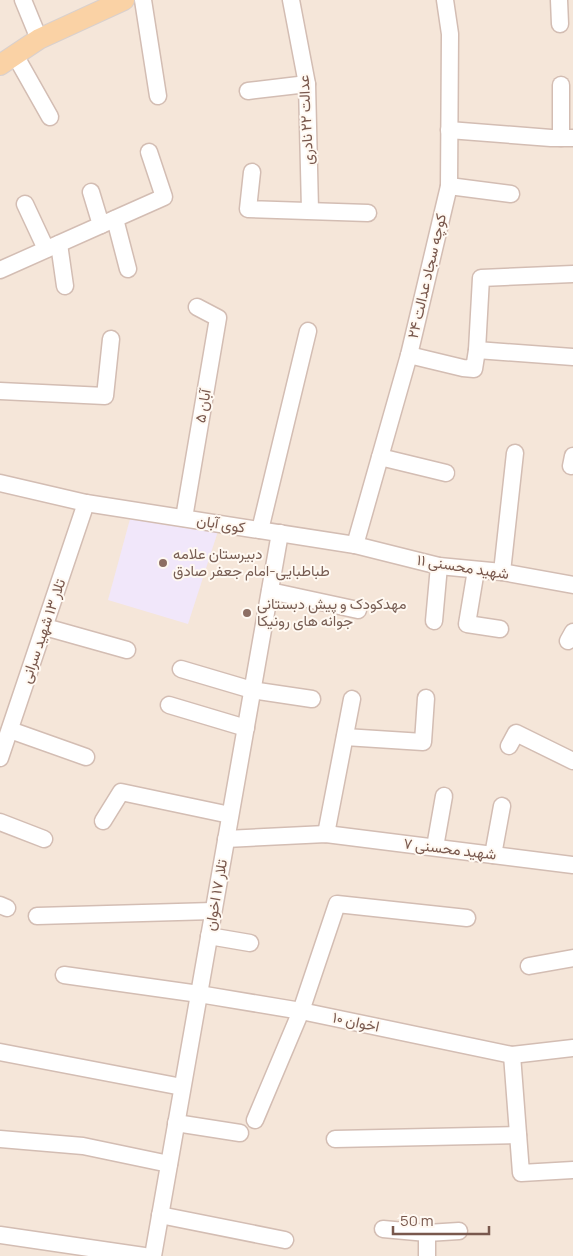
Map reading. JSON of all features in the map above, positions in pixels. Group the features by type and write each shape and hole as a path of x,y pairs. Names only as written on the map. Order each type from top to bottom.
{"main road":[{"path":"7,60 39,39 124,0"}],"street":[{"path":"23,0 39,39"},
{"path":"144,0 158,96"},
{"name":"عدالت ۲۲ نادری","path":"291,0 306,84 310,210"},
{"name":"کوچه سجاد عدالت ۲۴","path":"354,545 409,355 449,186 450,34 445,0"},
{"path":"559,0 560,24"},
{"path":"7,60 50,117"},
{"path":"248,91 306,84"},
{"path":"449,130 567,138 561,85"},
{"path":"0,270 164,197 150,152"},
{"path":"252,172 248,209 368,213"},
{"path":"449,186 511,194"},
{"path":"91,192 108,222 128,269"},
{"path":"25,204 52,247 65,286"},
{"path":"409,355 474,369 477,350 481,278 573,274"},
{"name":"آبان ۵","path":"184,518 218,318 197,307"},
{"path":"260,530 308,331"},
{"path":"0,391 106,396 111,339"},
{"path":"477,350 573,357"},
{"path":"502,572 515,453"},
{"path":"380,457 446,473"},
{"name":"کوی آبان","path":"0,483 86,503 354,545"},
{"name":"تلار ۱۳ شهید سرانی","path":"0,758 86,503"},
{"name":"تلار ۱۷ اخوان","path":"153,1256 280,533"},
{"name":"شهید محسنی ۱۱","path":"354,545 439,566 502,572 573,585"},
{"path":"434,621 439,566"},
{"path":"476,570 467,624 500,629"},
{"path":"270,591 358,610"},
{"path":"45,627 127,650"},
{"path":"181,669 252,690 312,699"},
{"path":"345,737 423,742 426,698"},
{"path":"326,834 352,699"},
{"path":"169,705 246,728"},
{"path":"10,730 86,757"},
{"path":"509,746 516,733 573,761"},
{"path":"103,821 121,792 230,815"},
{"path":"435,847 444,796"},
{"path":"493,855 502,806"},
{"path":"0,822 44,839"},
{"name":"شهید محسنی ۷","path":"226,839 326,834 573,865"},
{"path":"255,1120 301,1011 337,904 467,918"},
{"path":"37,916 214,911"},
{"path":"209,936 250,943"},
{"path":"529,966 573,958"},
{"name":"اخوان ۱۰","path":"64,975 301,1011 512,1055 573,1048"},
{"path":"0,1052 182,1087"},
{"path":"512,1055 521,1173 573,1170"},
{"path":"176,1123 240,1134"},
{"path":"335,1139 518,1135"},
{"path":"0,1139 83,1146 169,1164"},
{"path":"160,1215 285,1240"},
{"path":"383,1229 427,1233 459,1231"},
{"path":"426,1256 427,1233"},
{"path":"0,1235 144,1256"}],"shaded area":[{"path":"0,0 573,0 573,1256 0,1256"},
{"name":"دبیرستان علامه طباطبایی-امام جعفر صادق","path":"133,508 220,525 188,624 108,600"}],"place":[{"name":"دبیرستان علامه طباطبایی-امام جعفر صادق","path":"163,563"},
{"name":"مهدکودک و پیش دبستانی جوانه های رونیکا","path":"247,613"}]}
